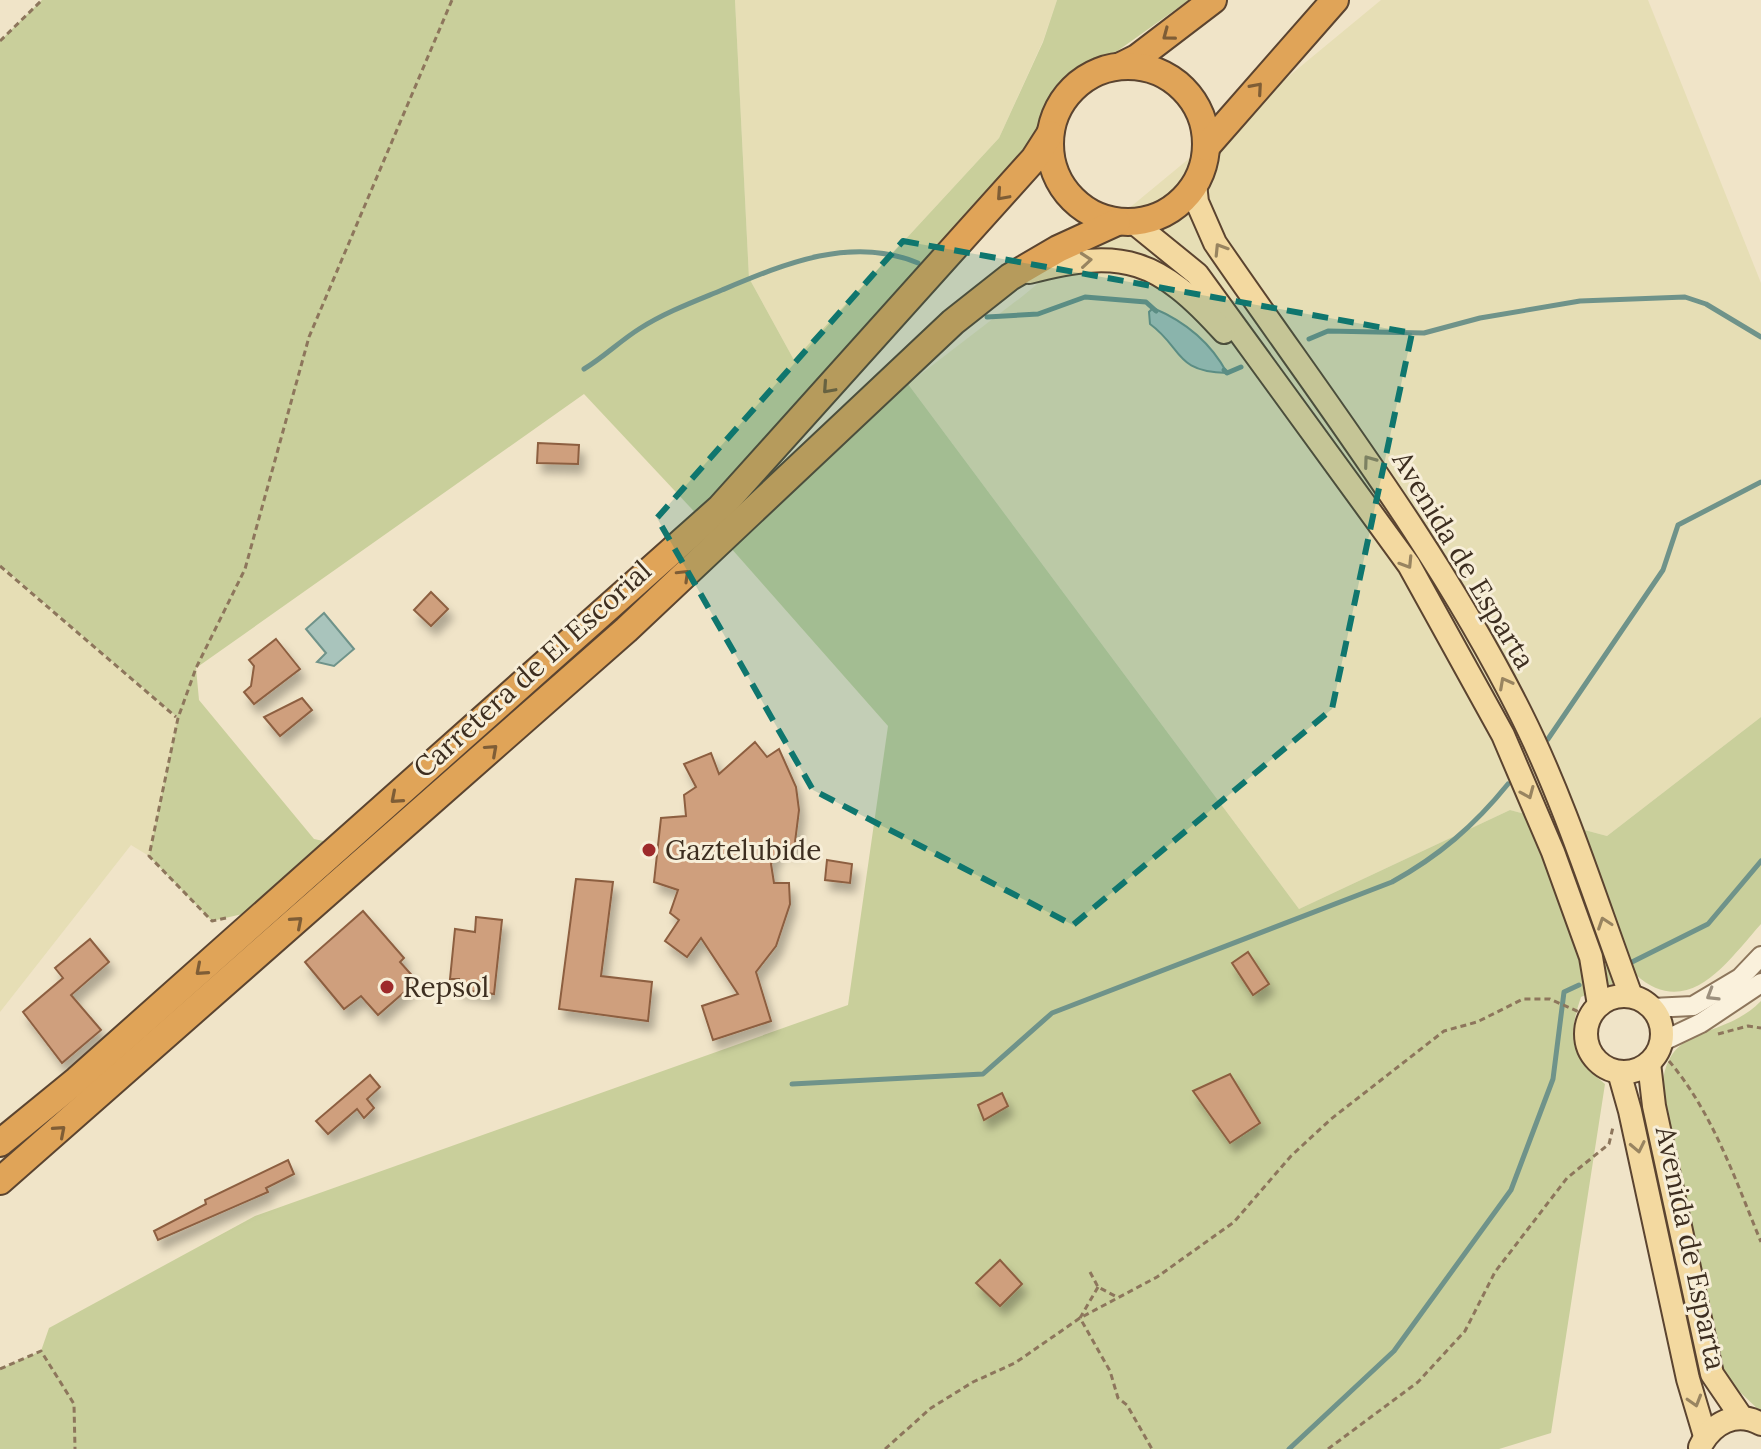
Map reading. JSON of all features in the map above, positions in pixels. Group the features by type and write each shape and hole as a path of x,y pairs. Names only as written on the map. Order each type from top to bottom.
{"highway":[{"path":"1121,66 1150,69 1185,90 1204,126 1206,147 1195,184 1178,203 1158,216 1125,222 1094,215 1074,201 1059,182 1051,159 1050,134 1054,119 1071,90 1089,76 1137,58 1213,0"},
{"path":"1206,147 1335,0"},
{"name":"Carretera de El Escorial","path":"0,1143 77,1080 720,508 1034,159 1050,134"},
{"name":"Carretera de El Escorial","path":"0,1181 603,651 953,322 1010,277 1058,249 1125,222"}],"main road":[{"name":"Avenida de Esparta","path":"1195,184 1197,202 1215,243 1404,509 1466,611 1523,717 1584,866 1631,996"},
{"name":"Avenida de Esparta","path":"1125,222 1197,274 1409,565 1503,735 1553,852 1591,957 1594,1011"},
{"path":"1010,277 1093,259 1120,260 1162,275 1201,307 1313,431"},
{"path":"1631,996 1652,1008 1659,1018 1656,1051 1635,1071 1619,1072 1600,1064 1593,1056 1586,1037 1594,1011 1614,997 1631,996"},
{"name":"Avenida de Esparta","path":"1656,1051 1654,1106 1712,1374 1752,1421"},
{"name":"Avenida de Esparta","path":"1619,1072 1702,1442"},
{"path":"1702,1442 1728,1419 1752,1421"}],"lane":[{"path":"1652,1008 1693,1006 1740,978 1761,956"},
{"path":"1656,1051 1761,983"}],"path":[{"path":"0,41 42,0"},
{"path":"235,916 212,921 149,856 178,718 196,668 245,569 309,337 452,0"},
{"path":"0,566 178,718"},
{"path":"885,1449 931,1408 973,1382 1015,1363 1080,1318 1157,1277 1234,1222 1291,1156 1331,1119 1444,1031 1477,1022 1523,999 1550,999 1594,1011"},
{"path":"1693,1027 1715,1035 1748,1026 1761,1028"},
{"path":"1656,1051 1687,1082 1711,1123 1761,1242"},
{"path":"1328,1449 1418,1382 1465,1331 1504,1260 1567,1178 1609,1144 1610,1130 1630,1111"},
{"path":"1090,1272 1098,1287 1117,1297"},
{"path":"1080,1318 1098,1287"},
{"path":"1080,1318 1110,1371 1118,1398 1127,1405 1152,1449"},
{"path":"0,1369 41,1351 74,1404 75,1449"}],"highlighted area":[{"path":"903,241 1412,333 1332,709 1073,925 813,790 657,518"}],"shaded area":[{"path":"735,0 1057,0 1043,41 999,138 794,360 749,278"},
{"path":"1381,0 1648,0 1761,283 1761,717 1607,836 1510,810 1299,909 908,384 1024,295"},
{"path":"0,566 178,718 149,856 131,845 0,1012"}],"green space":[{"path":"42,0 735,0 749,278 794,360 999,138 1043,42 1057,0 1189,0 1116,52 1098,57 1059,112 1050,134 704,522 584,394 196,668 199,700 314,839 342,845 247,913 212,921 149,856 178,718 0,565 0,41"},
{"path":"908,384 1299,909 1510,810 1607,836 1761,717 1761,924 1720,969 1689,989 1672,992 1654,987 1635,974 1581,997 1574,1024 1575,1045 1578,1055 1605,1084 1551,1433 1499,1449 0,1449 0,1369 41,1351 49,1328 255,1216 848,1005 888,726 730,547 824,440"},
{"path":"1761,1001 1761,1412 1724,1377 1662,1098 1665,1073 1672,1056 1682,1044 1745,1014"}],"water":[{"path":"1153,308 1196,334 1227,373 1197,368 1181,357 1150,324 1149,312"},
{"path":"324,613 354,649 334,666 317,662 326,653 306,629"}],"building":[{"path":"538,443 579,445 578,464 537,463"},
{"path":"431,592 448,609 431,626 414,610"},
{"path":"276,639 300,669 254,704 244,692 251,686 254,666 249,660"},
{"path":"302,698 312,710 280,736 264,717"},
{"path":"755,742 767,757 779,749 796,787 799,810 794,850 780,845 771,864 774,883 789,883 790,904 776,946 756,972 771,1021 713,1040 702,1006 738,994 701,938 687,957 665,941 679,920 670,913 678,890 654,882 661,818 686,816 684,795 696,787 684,764 711,753 719,774"},
{"path":"827,860 852,864 850,883 825,880"},
{"path":"576,879 613,882 601,976 652,982 648,1021 559,1009"},
{"path":"363,911 404,958 400,962 417,981 378,1015 361,996 344,1009 305,962"},
{"path":"476,917 502,920 494,994 458,989 459,979 450,979 455,929 475,932"},
{"path":"90,939 109,962 71,995 101,1030 62,1063 23,1012 63,978 55,968"},
{"path":"1248,952 1269,984 1253,995 1232,963"},
{"path":"1230,1074 1260,1123 1230,1143 1193,1091"},
{"path":"370,1075 380,1087 367,1099 374,1108 364,1118 357,1109 328,1134 316,1121"},
{"path":"1002,1093 1008,1106 984,1120 978,1105"},
{"path":"288,1160 294,1174 266,1188 268,1192 158,1240 154,1231 206,1204 205,1200"},
{"path":"1000,1260 1022,1284 1000,1306 976,1283"}],"waterway":[{"path":"584,369 659,317 794,263 843,252 893,255 918,263"},
{"path":"987,317 1038,314 1085,297 1146,302 1156,311"},
{"path":"1309,339 1328,331 1424,333 1480,318 1580,301 1685,297 1706,304 1761,337"},
{"path":"1224,370 1227,373 1241,367"},
{"path":"1548,739 1663,570 1678,525 1761,482"},
{"path":"792,1084 983,1074 1052,1013 1392,882 1455,839 1508,784"},
{"path":"1628,964 1708,924 1761,861"},
{"path":"1289,1449 1394,1351 1511,1190 1553,1079 1564,992 1579,985"}],"place":[{"name":"Gaztelubide","path":"649,850"},
{"name":"Repsol","path":"387,987"}]}
